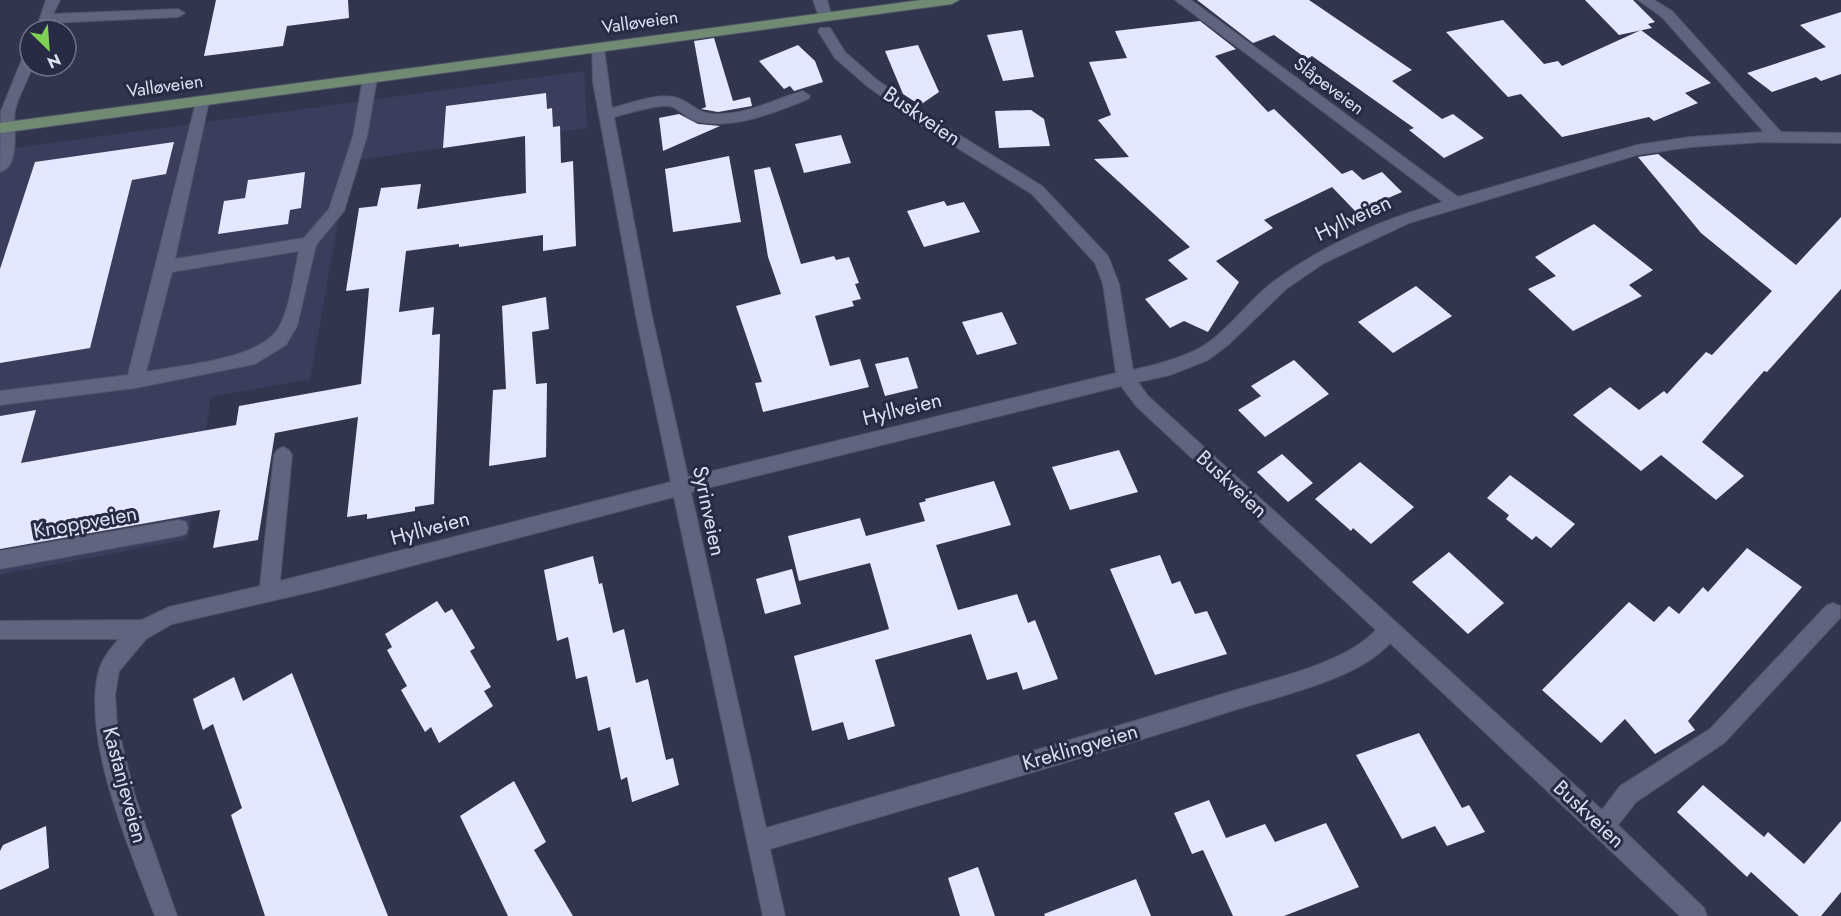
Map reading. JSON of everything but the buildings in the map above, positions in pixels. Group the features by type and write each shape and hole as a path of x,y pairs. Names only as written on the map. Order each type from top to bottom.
{"main road":[{"name":"Valløveien","path":"4,127 597,48 825,24 952,0"}],"street":[{"path":"46,18 53,0"},
{"name":"Buskveien","path":"820,0 825,24 840,55 872,82 930,124 1037,189 1102,260 1111,284 1126,380 1142,401 1603,826 1696,916"},
{"name":"Slåpeveien","path":"1182,0 1454,202"},
{"path":"1645,0 1667,14 1777,137"},
{"path":"78,22 178,13"},
{"name":"Syrinveien","path":"597,48 606,114 644,316 774,916"},
{"path":"0,166 9,144 4,127 22,78"},
{"path":"0,398 135,381 255,357 270,348 289,326 309,243 336,211 360,136 370,78"},
{"path":"606,114 664,101 676,103 685,114 708,120 738,117 772,109 803,96"},
{"path":"135,381 165,267 201,101"},
{"name":"Hyllveien","path":"0,630 144,629 169,616 269,593 1040,398 1126,380 1170,368 1202,355 1222,340 1280,285 1318,259 1404,219 1454,202 1637,150 1689,142 1777,137 1841,138"},
{"path":"165,267 309,243"},
{"path":"269,593 283,455"},
{"name":"Knoppveien","path":"0,560 179,528"},
{"path":"1603,826 1628,794 1717,736 1833,612"},
{"name":"Kastanjeveien","path":"144,629 133,638 109,670 106,706 108,732 128,811 166,916"},
{"name":"Kreklingveien","path":"759,841 1160,723 1335,668 1370,651 1389,630"}],"shaded area":[{"path":"584,71 587,128 349,161 310,379 211,397 188,539 0,575 0,150"}]}
